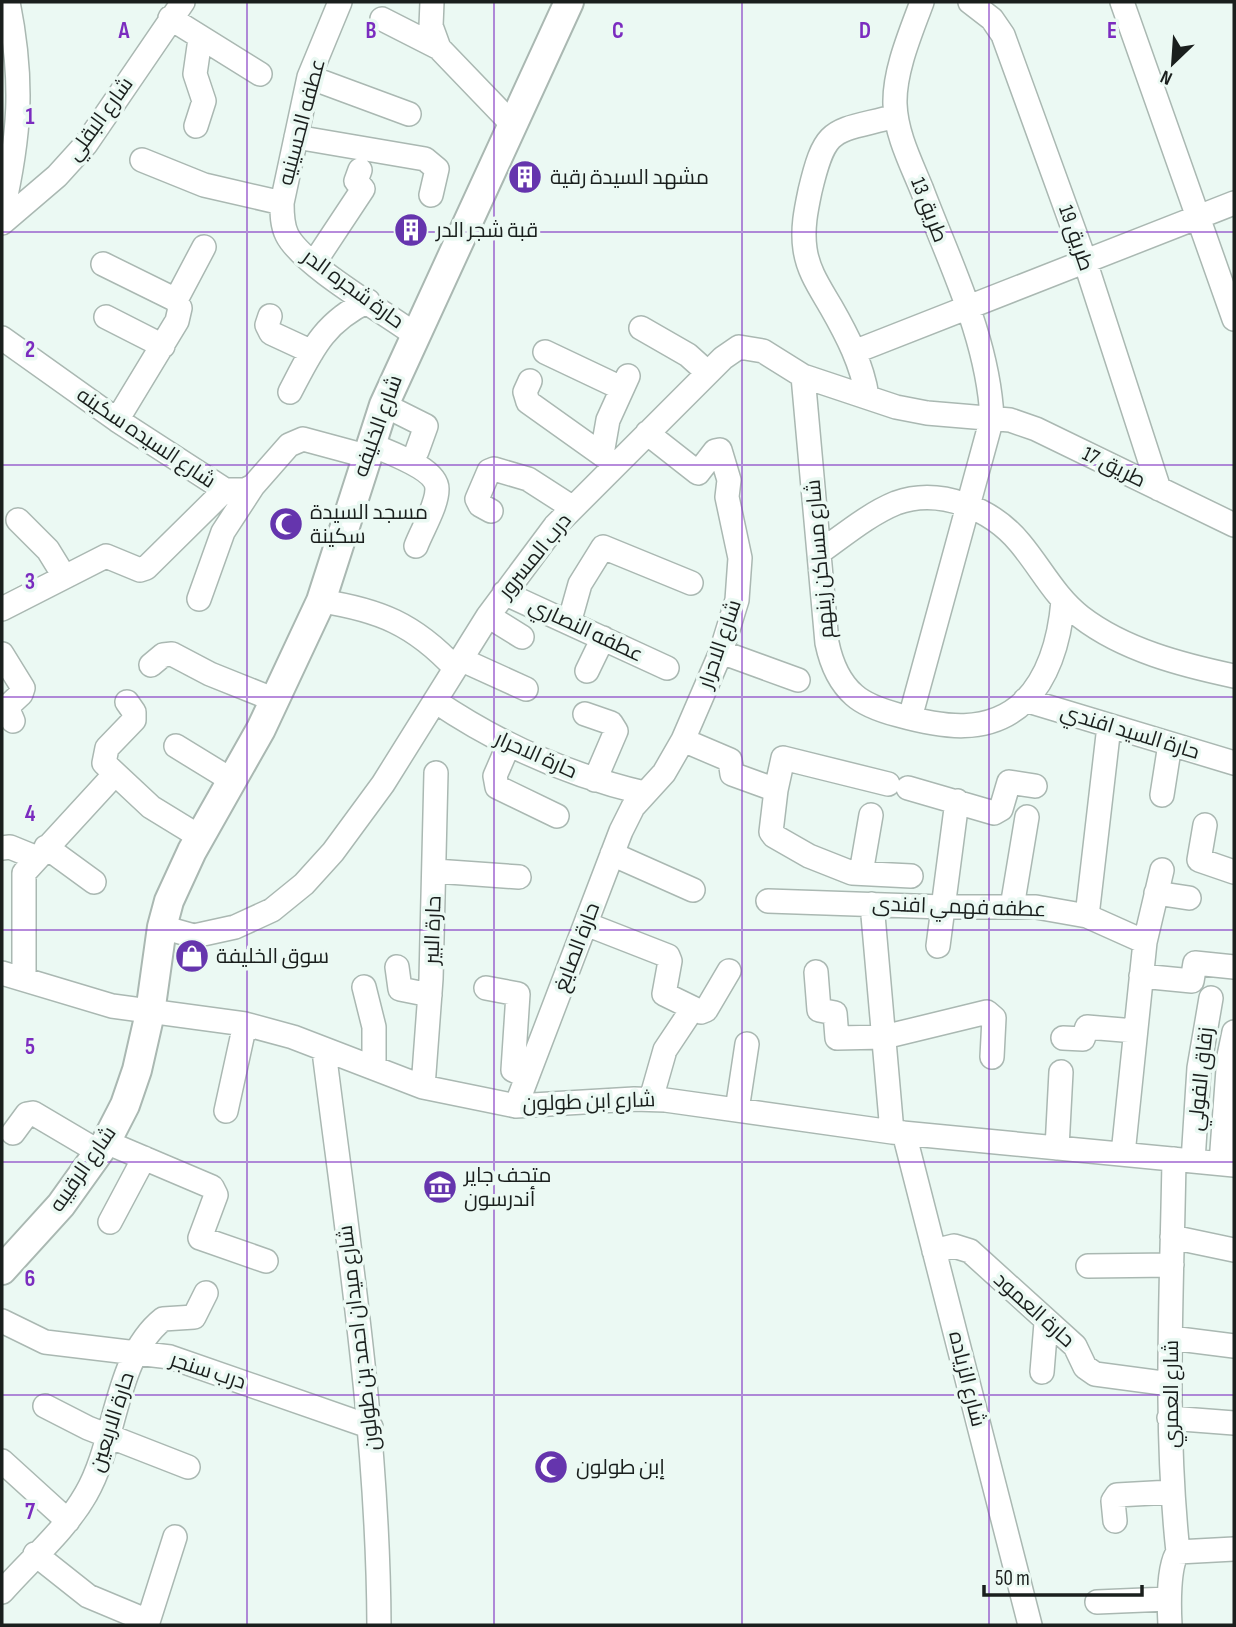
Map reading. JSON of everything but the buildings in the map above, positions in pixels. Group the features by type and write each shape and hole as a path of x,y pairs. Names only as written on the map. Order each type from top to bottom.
{"street":[{"name":"عطفه الحسينيه","path":"282,203 309,77 340,2"},
{"path":"432,2 431,26 439,48"},
{"name":"شارع الخليفه","path":"150,1013 162,927 180,876 233,781 321,601 384,405 414,334 569,2"},
{"name":"طريق 13","path":"922,2 897,83 896,116 967,308 990,385 992,418"},
{"name":"طريق 19","path":"970,2 992,19 1003,35 1085,261 1159,489"},
{"path":"1122,2 1234,319"},
{"path":"2,214 14,161 19,112 19,63 6,5"},
{"path":"177,10 200,38 261,74"},
{"name":"شارع البقلي","path":"2,223 57,176 86,144 177,10"},
{"path":"382,19 439,48 513,125"},
{"path":"196,126 204,101 195,74 200,38"},
{"path":"309,77 409,114"},
{"path":"867,396 864,374 810,269 805,250 805,213 818,157 828,138 838,132 896,116"},
{"path":"296,137 425,159 437,169 431,195"},
{"path":"142,160 204,185 282,203"},
{"path":"314,263 363,189 356,181 360,170"},
{"name":"حارة شجره الدر","path":"282,203 287,234 295,247 414,334"},
{"path":"854,352 1234,203"},
{"path":"176,300 204,247"},
{"path":"103,264 176,300 180,308 179,317 163,346 117,420"},
{"path":"290,392 330,325 348,311 368,301"},
{"path":"270,316 267,325 271,333 312,352"},
{"path":"106,317 163,346"},
{"path":"641,328 688,355 708,373"},
{"name":"شارع السيده سكينه","path":"2,338 117,420 225,490 245,490 253,486"},
{"name":"درب المسرور","path":"162,927 194,936 234,928 272,910 304,884 359,819 488,616 609,459 647,433 730,351 749,346 764,351 803,376 896,407 927,413 992,418"},
{"path":"545,352 624,382 608,421 609,459"},
{"name":"شارع مساكن زينهم","path":"803,376 827,643 836,671 854,695 871,705 909,718 951,727 973,726 993,720 1025,700 1052,653 1063,601"},
{"path":"530,381 525,392 528,402 609,459"},
{"path":"384,405 426,426 417,451"},
{"path":"909,718 992,418"},
{"name":"طريق 17","path":"992,418 1035,429 1234,525"},
{"name":"شارع الاحرار","path":"644,793 664,772 683,740 721,652 737,600 740,579 740,558 727,497 729,480 720,450 715,451 698,473 647,433"},
{"path":"199,599 223,532 253,486 289,445 303,439 368,450 423,469 434,478 438,491 416,547"},
{"path":"491,511 480,505 477,499 489,471 494,469 536,483 573,508"},
{"path":"2,609 106,556 140,570 146,568 225,490"},
{"path":"820,552 876,513 897,503 920,498 944,499 989,515 1007,528 1063,601 1099,630 1161,656 1234,676"},
{"path":"19,520 41,542 64,576"},
{"path":"569,623 580,584 603,547 691,583"},
{"name":"عطفه النصاري","path":"505,593 667,668"},
{"path":"321,601 378,612 408,626 457,663 526,689"},
{"path":"488,616 522,637"},
{"path":"587,671 603,638"},
{"path":"721,652 798,680"},
{"path":"2,654 23,688 21,694 7,708 13,721"},
{"path":"151,666 163,655 172,654 209,674 275,699"},
{"name":"حارة السيد افندي","path":"1025,700 1234,763"},
{"name":"حارة الاحرار","path":"435,701 508,746 595,780 644,793"},
{"path":"127,702 134,712 134,720 103,755 104,763 150,807 200,837"},
{"path":"585,714 611,723 616,731 595,780"},
{"path":"1087,916 1109,726"},
{"path":"683,740 730,760 732,774 776,790"},
{"path":"1162,795 1170,744"},
{"path":"176,746 233,781"},
{"path":"508,746 495,776 497,788 558,816"},
{"path":"911,876 861,873 809,856 772,835 780,760 783,758 999,812 1009,782 1035,786"},
{"name":"حارة البير","path":"423,1087 430,995 436,773"},
{"path":"13,976 24,873 114,775"},
{"name":"حارة الصايغ","path":"516,1106 612,854 627,818 644,793"},
{"path":"938,946 957,801"},
{"path":"861,873 870,815"},
{"path":"1012,907 1027,817"},
{"path":"1205,825 1199,860 1234,872"},
{"path":"2,848 42,853 94,882"},
{"path":"612,854 693,890"},
{"path":"1124,1154 1144,942 1162,870"},
{"path":"435,871 519,877"},
{"path":"1156,893 1189,898"},
{"name":"عطفه فهمي افندى","path":"768,901 943,907 1037,906 1087,916 1144,942"},
{"name":"شارع الزياده","path":"872,904 884,1037 898,1133 934,1251 1030,1625"},
{"path":"586,924 668,956 670,961 664,993 693,1008 706,1010 729,971"},
{"path":"1141,976 1191,982 1195,963 1234,967"},
{"path":"397,967 400,989 430,995"},
{"path":"816,971 819,1010 835,1013 837,1038 884,1037 987,1012 994,1018 992,1057"},
{"name":"شارع ابن طولون","path":"13,976 112,1006 245,1024 293,1037 423,1087 516,1106 651,1099 898,1133 1228,1164"},
{"path":"364,987 374,1027 374,1069"},
{"path":"486,988 518,994 513,1070 527,1077"},
{"name":"زقاق الفولي","path":"1183,1160 1211,998"},
{"path":"651,1099 665,1050 693,1008"},
{"name":"شارع الرقيبه","path":"2,1270 61,1205 103,1147 125,1105 137,1070 150,1013"},
{"path":"226,1111 245,1024"},
{"path":"1063,1038 1083,1039 1087,1027 1135,1031"},
{"path":"1228,1164 1229,1056 1234,1032"},
{"path":"737,1110 747,1044"},
{"name":"شارع ميدان احمد بن طولون","path":"324,1051 371,1427 379,1526 379,1625"},
{"path":"1057,1148 1061,1072"},
{"path":"13,1133 27,1114 33,1113 103,1147 144,1158 215,1189 216,1195 200,1235 202,1240 266,1261"},
{"path":"110,1222 144,1158"},
{"name":"شارع العمري","path":"1170,1625 1168,1599 1172,1586 1172,1561 1178,1552 1171,1492 1172,1237 1183,1160"},
{"path":"1172,1237 1234,1250"},
{"name":"حارة العمود","path":"934,1251 954,1246 970,1251 1046,1323 1075,1346 1085,1367 1095,1374 1170,1384"},
{"path":"1088,1266 1172,1265"},
{"path":"134,1354 163,1320 194,1317 206,1293"},
{"name":"درب سنجر","path":"2,1321 45,1342 170,1357 371,1427"},
{"path":"1042,1372 1046,1323"},
{"path":"1171,1338 1234,1346"},
{"name":"حارة الاربعين","path":"2,1592 68,1521 91,1485 110,1436 134,1354"},
{"path":"45,1406 188,1467"},
{"path":"1170,1418 1234,1423"},
{"path":"2,1461 68,1521"},
{"path":"1115,1521 1113,1501 1117,1495 1171,1492"},
{"path":"35,1554 88,1596 148,1623 175,1536"},
{"path":"1178,1552 1234,1549"},
{"path":"1097,1602 1168,1599"}],"place":[{"name":"مشهد السيدة رقية","path":"525,177"},
{"name":"قبة شجر الدر","path":"411,230"},
{"name":"مسجد السيدة سكينة","path":"286,524"},
{"name":"سوق الخليفة","path":"192,956"},
{"name":"متحف جاير أندرسون","path":"440,1187"},
{"name":"إبن طولون","path":"551,1467"}]}
